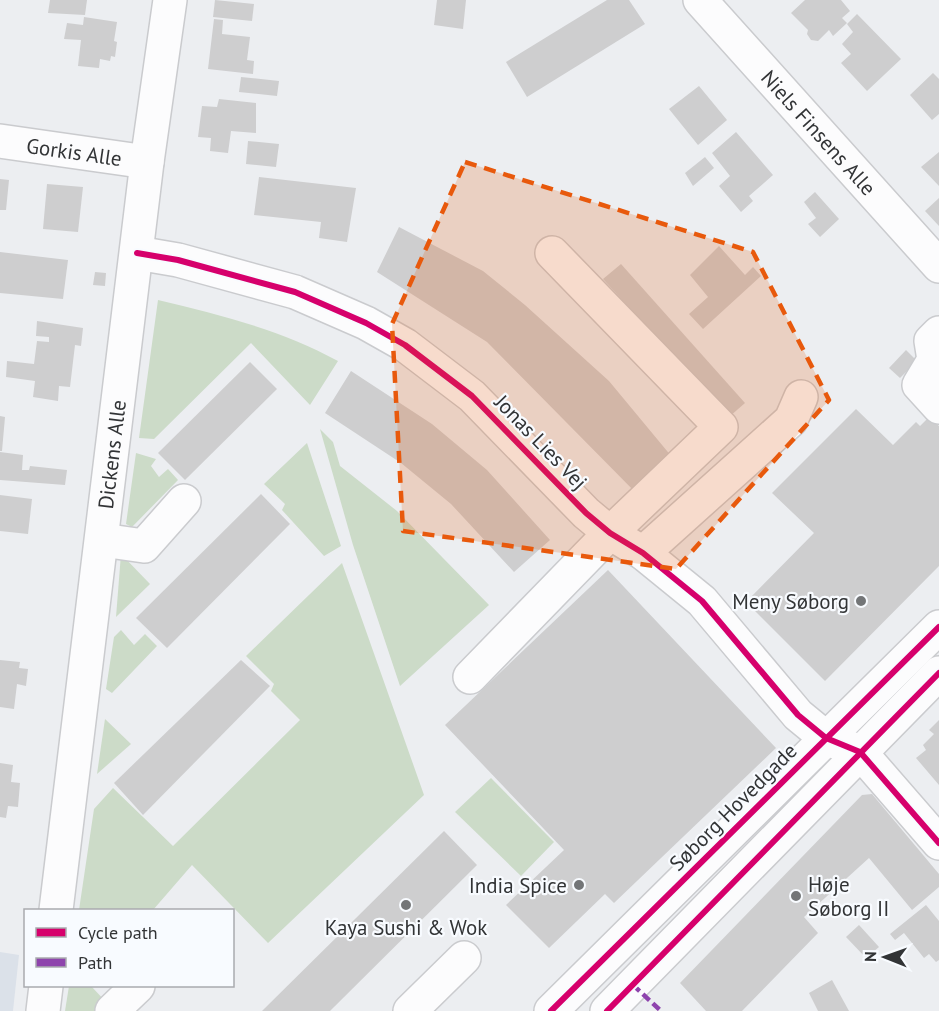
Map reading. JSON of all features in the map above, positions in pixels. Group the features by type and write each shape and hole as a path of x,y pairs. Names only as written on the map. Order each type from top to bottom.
{"street":[{"name":"Dickens Alle","path":"56,909 147,162 170,0"},
{"name":"Niels Finsens Alle","path":"700,0 939,266"},
{"name":"Gorkis Alle","path":"0,141 147,162"},
{"path":"470,677 610,533 721,427 552,253"},
{"name":"Jonas Lies Vej","path":"137,254 178,260 295,292 368,324 405,345 472,396 586,513 610,533 643,553 702,601 798,715 826,738 860,752"},
{"path":"939,333 932,341 934,360 920,385 939,407"},
{"path":"643,553 791,420 801,397"},
{"path":"102,540 144,546 184,501"},
{"name":"Søborg Hovedgade","path":"552,1011 939,627"},
{"path":"607,1011 939,672"},
{"path":"860,752 939,843"},
{"path":"410,1011 464,958"},
{"path":"43,1011 46,987"},
{"path":"112,1011 137,987"}],"highlighted area":[{"path":"465,162 753,252 829,400 676,569 403,531 392,324"}],"shaded area":[{"path":"0,952 19,955 13,1011 0,1011"}],"green space":[{"path":"158,300 273,332 338,361 310,405 251,343 154,439 139,438"},
{"path":"320,429 333,442 340,466 397,511 489,605 400,686 353,545"},
{"path":"307,443 341,546 324,556 282,510 285,504 264,484"},
{"path":"136,453 156,459 151,466 159,477 168,469 178,480 132,527 126,524"},
{"path":"121,554 150,584 116,617"},
{"path":"342,563 424,795 268,943 192,865 154,909 79,909 94,809 113,788 173,846 300,720 271,691 274,684 246,656"},
{"path":"121,630 134,645 145,634 157,646 112,693 106,689 114,637"},
{"path":"105,719 131,744 97,774"},
{"path":"491,778 554,842 521,876 455,812"},
{"path":"69,987 92,987 106,1002 97,1011 65,1011"}],"building":[{"path":"50,0 87,0 85,15 48,13"},
{"path":"215,0 254,4 252,21 213,17"},
{"path":"437,0 466,0 463,29 434,25"},
{"path":"607,0 629,0 645,24 527,97 506,62"},
{"path":"805,0 841,0 850,11 842,18 847,23 833,36 829,30 818,41 811,40 807,34 808,30 791,13"},
{"path":"857,14 901,59 867,91 841,63 851,54 842,44 853,32 847,24"},
{"path":"84,17 117,22 114,41 117,42 115,57 111,56 110,61 100,59 99,68 78,66 81,40 64,39 67,23 83,25"},
{"path":"214,19 223,20 222,34 250,37 247,60 254,61 253,74 208,69"},
{"path":"933,73 939,79 939,114 932,120 910,95"},
{"path":"241,77 279,81 277,96 239,92"},
{"path":"699,86 727,120 698,145 669,109"},
{"path":"219,99 256,103 256,133 231,131 228,153 210,151 211,138 198,137 202,106 217,107"},
{"path":"736,132 773,175 749,196 753,201 741,212 719,186 730,176 712,153"},
{"path":"248,141 279,144 276,167 246,164"},
{"path":"939,152 939,186 921,167"},
{"path":"705,157 714,168 693,186 685,173"},
{"path":"259,177 356,188 347,242 319,238 321,222 254,215"},
{"path":"0,179 9,180 6,210 0,210"},
{"path":"47,184 83,187 78,232 43,229"},
{"path":"815,192 839,219 820,237 808,224 816,218 804,202"},
{"path":"939,198 939,226 925,211"},
{"path":"399,227 483,271 525,305 609,381 677,463 639,496 487,342 377,272"},
{"path":"719,246 745,275 753,267 761,276 703,329 689,314 708,297 690,275"},
{"path":"0,252 68,260 63,299 0,293"},
{"path":"621,264 745,403 729,417 603,279"},
{"path":"95,272 106,273 105,286 93,285"},
{"path":"37,321 83,328 81,346 75,345 70,387 59,386 58,401 33,397 35,381 6,377 7,361 34,364 37,341 49,342 49,337 36,336"},
{"path":"906,350 917,361 900,378 889,368"},
{"path":"250,362 277,389 185,480 158,453"},
{"path":"351,371 432,424 487,470 550,540 514,572 451,504 401,463 325,413"},
{"path":"856,409 893,445 916,422 920,426 929,417 939,426 939,566 825,681 746,602 814,533 772,493"},
{"path":"0,416 5,417 2,451 0,451"},
{"path":"0,452 23,455 22,470 29,470 30,466 67,470 65,485 0,480"},
{"path":"261,494 290,524 167,648 136,618"},
{"path":"0,495 32,499 28,534 0,531"},
{"path":"608,570 776,748 614,903 605,894 549,948 506,905 564,850 445,725"},
{"path":"0,660 20,662 19,668 28,669 26,686 17,684 14,709 0,707"},
{"path":"241,660 270,686 143,815 114,783"},
{"path":"939,720 939,785 916,758 926,750 923,745 934,734 929,730"},
{"path":"0,763 13,765 11,782 20,783 18,807 8,806 6,818 0,817"},
{"name":"Høje Søborg II","path":"872,794 939,874 939,887 912,910 869,858 804,917 818,933 742,1011 706,1011 680,983 862,795"},
{"path":"444,831 477,865 330,1011 262,1011"},
{"path":"926,905 939,921 939,960 936,962 929,954 924,958 904,933 895,940 890,934"},
{"path":"859,925 879,947 866,958 846,937"},
{"path":"832,980 849,1011 818,1011 809,993"}],"marked path":[{"path":"633,985 661,1011"}],"cycle path":[{"path":"137,253 178,260 295,292 366,323 405,345 472,396 586,513 610,533 643,553 702,601 798,715 826,738 860,752 939,843"},
{"path":"551,1011 939,627"},
{"path":"607,1011 939,673"}],"place":[{"name":"Meny Søborg","path":"861,601"},
{"name":"India Spice","path":"579,885"},
{"name":"Høje Søborg II","path":"796,896"},
{"name":"Kaya Sushi & Wok","path":"406,905"}]}
